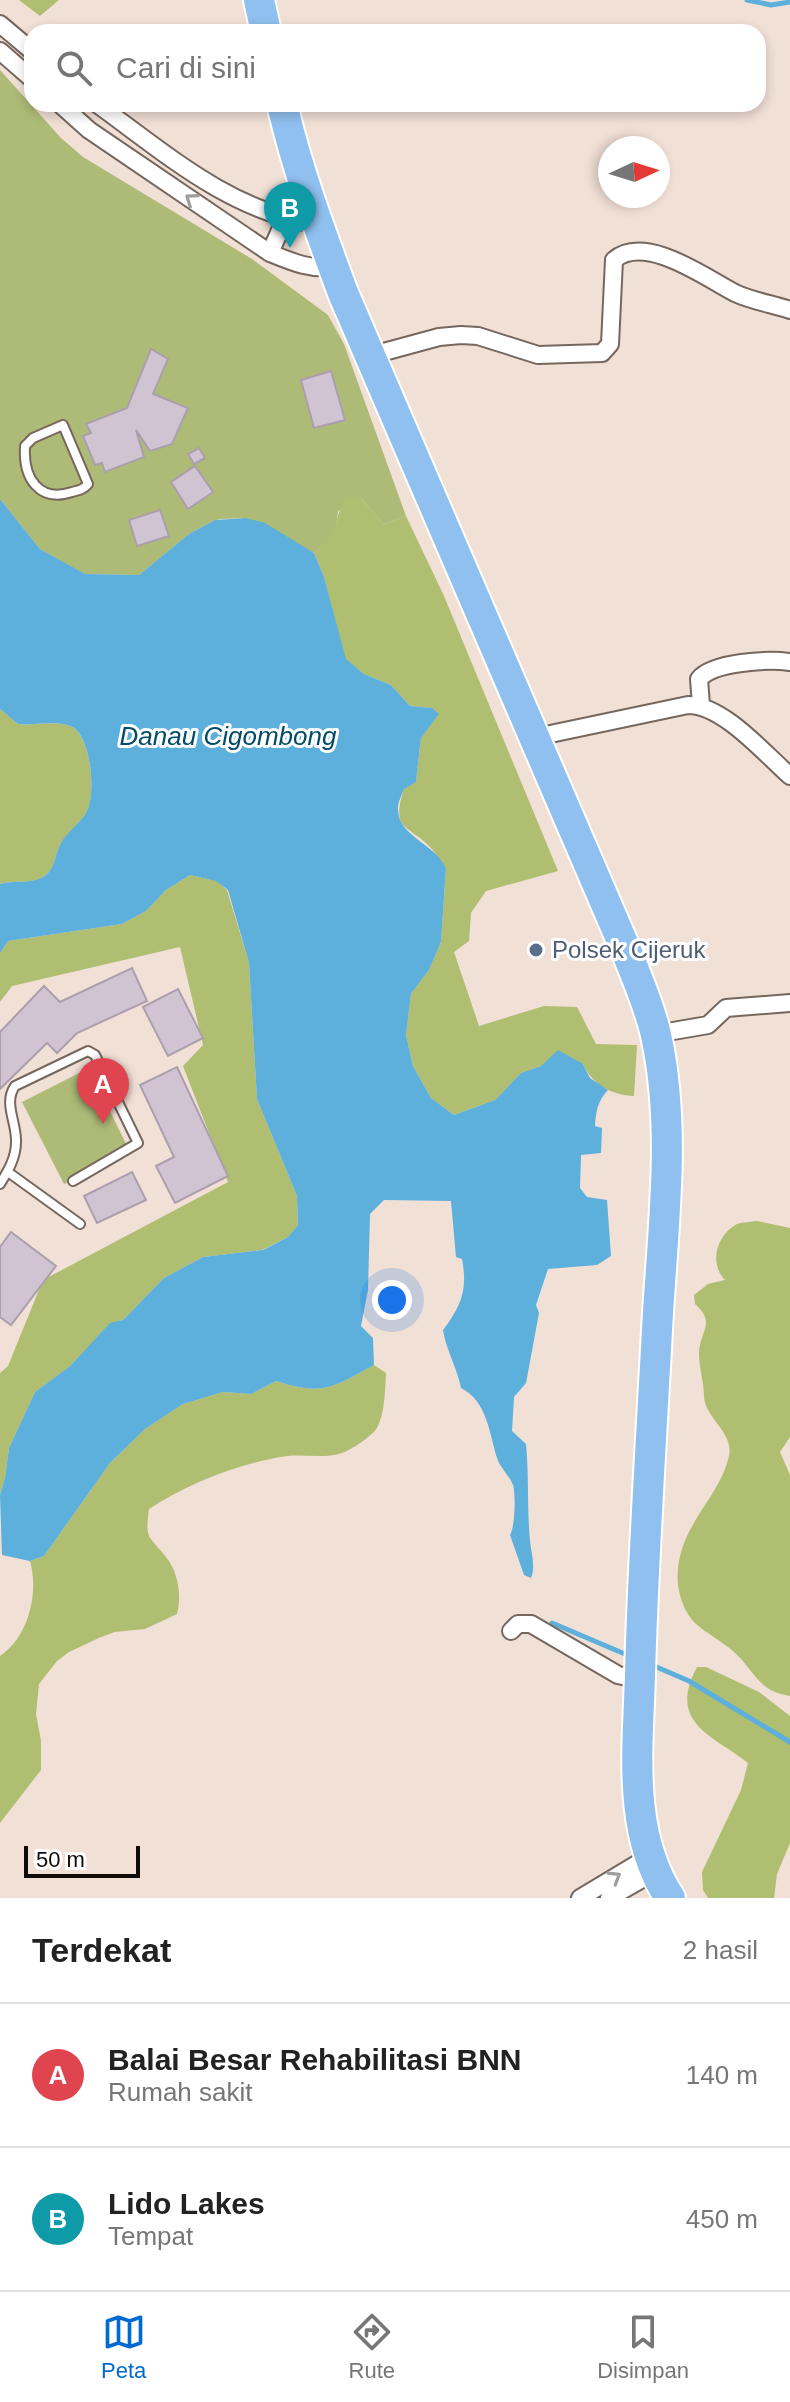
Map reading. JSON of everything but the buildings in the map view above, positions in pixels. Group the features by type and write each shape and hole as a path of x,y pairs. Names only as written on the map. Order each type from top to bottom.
{"highway":[{"path":"259,0 264,24"},
{"path":"284,112 316,224 369,356 536,737 628,955 656,1034 667,1128 640,1637 639,1803 653,1864 670,1898"}],"street":[{"path":"0,24 24,44"},
{"path":"0,51 24,72"},
{"path":"69,112 89,130 270,253 302,266 319,269 334,267"},
{"path":"108,112 209,184 234,198 285,219 316,224"},
{"path":"220,219 234,198"},
{"path":"270,253 285,219"},
{"path":"369,356 439,337 461,335 478,336 538,355 602,353 610,344 614,260 622,253 631,251 671,259 735,293 790,310"},
{"path":"701,705 699,679 706,672 749,662 790,662"},
{"path":"536,737 688,705 701,705 720,715 790,776"},
{"path":"656,1034 708,1025 726,1008 790,1003"},
{"path":"511,1631 518,1624 531,1624 618,1675 640,1676"},
{"path":"580,1898 653,1864"},
{"path":"609,1898 653,1864"}],"lane":[{"path":"63,425 77,454 88,486 55,497 40,492 26,461 25,446 28,442 63,425"},
{"path":"0,1184 8,1172 17,1141 10,1102 12,1090 88,1051 95,1055 138,1143 73,1181"},
{"path":"8,1172 80,1224"}],"green space":[{"path":"19,0 59,0 40,16"},
{"path":"0,70 24,97 24,112 38,112 83,157 252,259 328,315 344,344 406,516 383,524 361,498 338,511 332,536 314,553 246,518 215,520 189,534 139,575 84,574 40,549 0,499"},
{"path":"346,497 361,498 383,524 406,516 444,596 558,871 486,891 471,913 469,941 454,952 479,1026 544,1006 577,1007 596,1044 637,1045 634,1096 604,1088 592,1078 583,1064 541,1066 521,1073 495,1100 454,1115 431,1098 413,1066 406,1035 411,994 429,970 441,942 446,869 430,847 403,825 399,812 404,788 416,782 421,738 432,708 410,706 391,685 364,674 345,659 324,577 314,553 333,533"},
{"path":"0,709 18,724 54,723 74,728 88,755 91,792 87,811 63,841 47,874 39,879 0,884"},
{"path":"190,875 217,881 227,890 249,963 257,1099 297,1196 298,1225 288,1237 262,1250 203,1257 164,1278 123,1320 110,1324 70,1366 35,1392 9,1448 0,1495 0,1373 8,1366 43,1280 228,1182 183,1066 203,1045 180,947 12,986 0,1002 0,953 8,941 122,924 146,911 166,890"},
{"path":"89,1068 129,1150 64,1184 22,1102"},
{"path":"757,1221 790,1228 790,1437 780,1452 790,1475 790,1696 770,1690 734,1652 695,1623 688,1615 678,1585 682,1548 724,1472 729,1456 724,1433 706,1404 699,1354 706,1322 695,1304 694,1295 708,1284 725,1280 716,1258 724,1235 737,1224"},
{"path":"374,1365 386,1373 382,1415 377,1428 356,1446 335,1455 287,1456 233,1469 181,1491 149,1509 149,1536 170,1563 178,1584 177,1614 145,1629 115,1632 101,1637 57,1661 39,1684 36,1714 41,1741 41,1770 0,1823 0,1656 10,1648 25,1626 32,1600 30,1561 44,1556 110,1463 145,1429 183,1404 223,1392 251,1394 276,1381 305,1388 327,1387"},
{"path":"697,1667 706,1667 759,1692 790,1716 790,1843 777,1874 774,1898 708,1898 703,1890 702,1872 741,1790 748,1763 708,1735 690,1715 687,1702 689,1686"}],"water":[{"name":"Danau Cigombong","path":"0,499 40,549 85,574 139,575 189,534 215,520 246,518 265,523 314,553 324,577 346,659 364,674 391,685 410,706 432,708 439,714 421,738 416,782 404,789 398,808 404,826 435,853 446,869 441,942 429,970 411,994 406,1035 413,1066 431,1098 454,1115 495,1100 521,1073 541,1066 558,1050 583,1064 590,1078 608,1090 600,1102 595,1120 595,1126 602,1128 601,1153 581,1155 580,1188 587,1197 607,1200 611,1256 597,1265 548,1269 536,1305 539,1313 526,1383 514,1397 512,1431 526,1444 533,1564 531,1578 524,1575 510,1535 514,1511 513,1485 498,1462 482,1409 461,1388 444,1337 443,1330 459,1305 464,1280 462,1259 456,1257 451,1201 384,1200 370,1214 368,1290 361,1326 373,1338 374,1365 327,1387 305,1388 276,1381 251,1394 223,1392 183,1404 145,1429 110,1463 44,1556 30,1561 2,1555 0,1495 9,1448 35,1392 70,1366 110,1323 123,1320 164,1278 203,1257 263,1250 288,1237 298,1225 297,1196 257,1099 249,963 228,890 216,881 190,875 166,890 146,911 122,924 8,941 0,953 0,884 33,880 47,874 63,840 87,811 91,780 88,755 80,734 74,728 54,723 18,724 0,709"}],"waterway":[{"path":"747,0 771,5 790,2"},
{"path":"552,1623 632,1657"},
{"path":"652,1665 689,1681 790,1742"}],"place":[{"name":"Lido Lakes","path":"290,248"},
{"name":"Polsek Cijeruk","path":"536,950"},
{"name":"Balai Besar Rehabilitasi BNN","path":"103,1124"}]}
